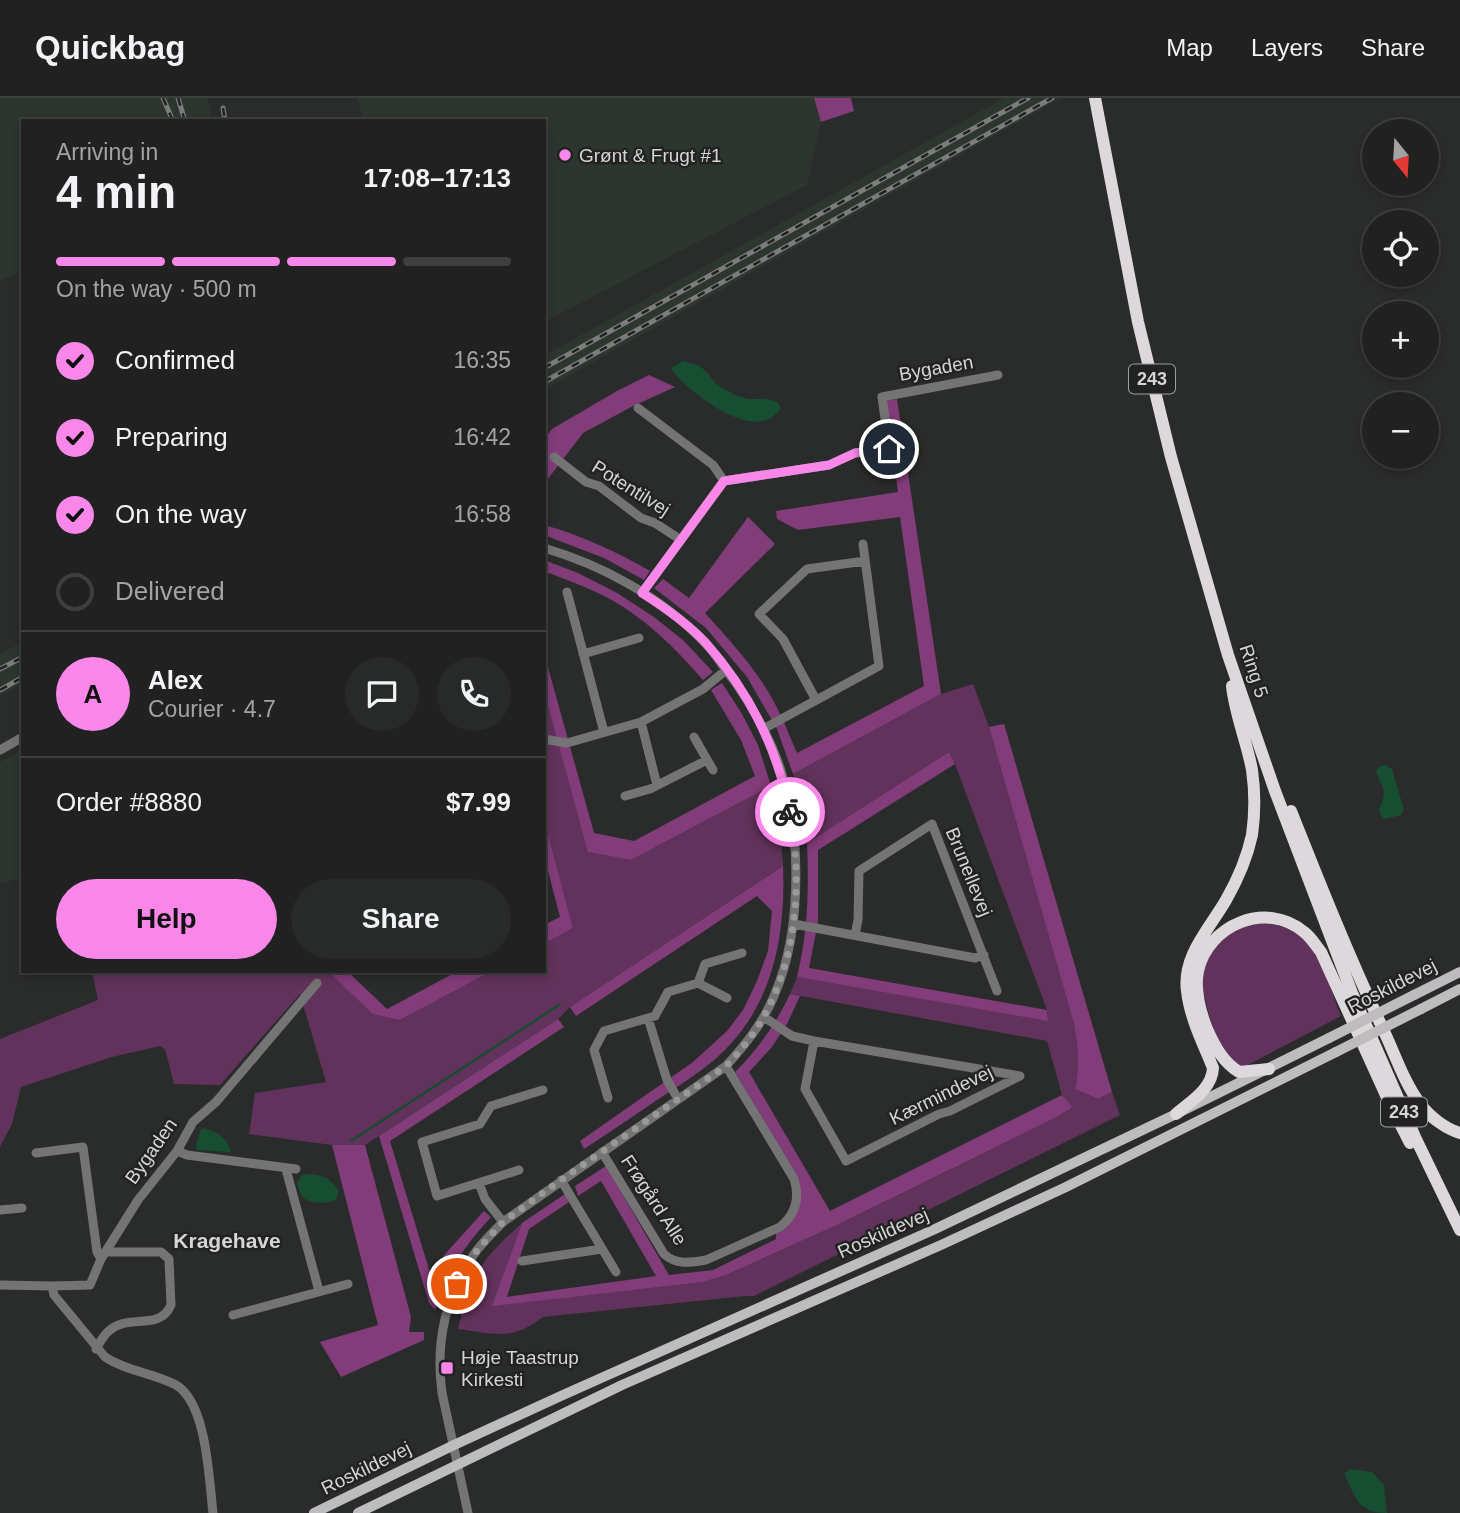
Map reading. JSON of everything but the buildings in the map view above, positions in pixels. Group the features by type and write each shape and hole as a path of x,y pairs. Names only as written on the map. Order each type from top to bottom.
{"highway":[{"name":"Ring 5","path":"1095,98 1138,322 1171,457 1228,655 1275,791 1352,993 1415,1137 1460,1230"},
{"path":"1176,1114 1202,1092 1212,1079 1213,1073 1186,990 1187,971 1196,947 1226,901 1244,864 1252,834 1252,770 1233,696 1228,655"},
{"path":"1239,689 1262,734 1321,888 1406,1079 1422,1106 1439,1123 1460,1133"},
{"path":"1269,1069 1239,1072 1224,1061 1207,1027 1196,990 1198,970 1210,944 1226,929 1236,924 1265,917 1287,921 1305,932 1321,952 1390,1104 1460,1243"}],"main road":[{"name":"Roskildevej","path":"314,1513 454,1445 933,1230 1269,1069 1460,972"},
{"name":"Roskildevej","path":"358,1513 622,1385 1066,1187 1460,989"}],"street":[{"name":"Bygaden","path":"889,449 882,397 998,375"},
{"path":"638,408 651,412 713,465 724,481 829,465 855,453 889,449 891,461"},
{"name":"Potentilvej","path":"562,464 569,456"},
{"name":"Potentilvej","path":"554,457 641,518 655,523 681,540"},
{"name":"Potentilvej","path":"642,593 724,481"},
{"path":"763,729 879,666 863,544"},
{"name":"Frøgård Alle","path":"468,1513 439,1373 439,1351 450,1301 468,1265 478,1249 503,1222 726,1066 748,1042 764,1017 781,979 794,924 795,854 782,774 773,749 744,693 704,641 676,617 603,570 546,548"},
{"path":"816,700 783,639 759,614 807,569 865,561"},
{"path":"567,592 604,732"},
{"path":"583,654 639,638"},
{"path":"546,739 567,743 641,722 703,689 726,670"},
{"path":"641,722 657,785"},
{"path":"694,737 713,770"},
{"path":"0,750 21,738"},
{"path":"625,796 650,789 707,760"},
{"name":"Brunellevej","path":"855,935 859,871 932,824 997,991"},
{"path":"794,924 975,958 984,955"},
{"path":"698,983 705,964 742,953"},
{"name":"Bygaden","path":"0,1285 90,1285 103,1256 138,1200 177,1151 196,1119 219,1099 317,983"},
{"path":"608,1098 594,1050 604,1031 655,1016 668,992 698,983 727,998"},
{"path":"648,1017 667,1080 678,1099"},
{"name":"Kærmindevej","path":"764,1017 792,1036 1020,1076 846,1161 805,1089 814,1041"},
{"name":"Frøgård Alle","path":"602,1152 670,1260 693,1263 706,1260 780,1227 789,1220 794,1211 797,1189 794,1179 726,1066"},
{"path":"519,1170 437,1196 422,1142 480,1124 491,1106 543,1090"},
{"path":"36,1153 83,1147 97,1252 103,1256 161,1252 169,1259 171,1305 168,1311 158,1320 115,1326 108,1331 96,1349"},
{"path":"177,1151 187,1155 292,1169 287,1173 319,1292"},
{"path":"561,1180 616,1272"},
{"path":"479,1183 485,1199 503,1222"},
{"path":"0,1210 22,1208"},
{"path":"522,1261 602,1249"},
{"path":"233,1315 348,1284"},
{"path":"52,1286 54,1295 96,1349 114,1363 160,1378 186,1392 193,1402 202,1431 213,1513"}],"shaded area":[{"path":"0,98 208,98 212,119 21,119 21,271 0,281"},
{"path":"357,98 814,98 821,122 807,185 546,321 546,119 363,119"},
{"path":"814,98 851,98 854,111 821,122"},
{"path":"1004,98 1061,98 546,389 546,355"},
{"path":"683,361 698,365 716,384 735,395 778,402 781,409 771,418 752,422 726,413 699,396 678,377 671,368"},
{"path":"649,375 675,387 583,433 546,481 546,437 552,429"},
{"path":"897,399 941,694 793,774 777,729 747,677 706,628 654,588 663,579 689,598 748,517 775,544 705,613 764,685 797,753 924,686 900,517 798,530 777,519 776,511 898,492 886,401"},
{"path":"546,526 598,545 650,571 644,580 604,558 546,536"},
{"path":"546,561 617,593 684,641 713,672 703,680 665,640 637,616 606,597 546,574"},
{"path":"21,643 21,685 0,696 0,654"},
{"path":"546,660 594,833 634,841 755,776 741,740 711,690 722,683 758,745 771,786 631,860 588,852 546,698"},
{"path":"973,684 989,727 1074,1024 1078,1057 1075,1089 1098,1099 1112,1092 1120,1115 754,1296 543,1317 512,1333 482,1333 458,1329 468,1292 478,1272 498,1246 522,1223 493,1305 703,1282 726,1275 837,1225 1073,1107 1062,1095 1047,1041 790,994 797,977 1048,1020 1047,1010 949,752 807,843 793,774 941,694"},
{"path":"546,698 589,852 631,860 771,786 780,822 783,866 570,1007 558,1019 365,1145 332,1145 249,1134 255,1093 326,1082 300,994 220,1085 174,1084 165,1049 160,1046 112,1057 21,1087 12,1124 0,1147 0,1039 98,1000 92,973 335,973 333,976 400,1020 488,973 546,973 546,943 573,928 546,827"},
{"path":"1004,724 1112,1092 1098,1099 1075,1089 1078,1056 1074,1024 989,727"},
{"path":"19,751 21,878 0,884 0,762"},
{"path":"949,752 955,764 818,850 818,922 809,968 1047,1010 1048,1021 797,977 807,910 807,843"},
{"path":"1386,765 1392,769 1404,810 1401,815 1385,819 1379,810 1384,792 1376,770"},
{"path":"546,827 573,928 546,943 546,924 560,917 546,863"},
{"path":"783,866 782,920 778,947 762,997 749,1020 733,1041 707,1066 584,1149 580,1141 693,1062 727,1031 743,1010 757,981 768,951 772,911 757,896 576,1016 570,1007"},
{"path":"1248,924 1276,925 1291,930 1302,938 1312,949 1326,974 1341,1016 1242,1068 1227,1059 1213,1028 1201,986 1202,968 1220,939"},
{"path":"335,973 349,973 387,1009 454,973 488,973 400,1020 373,1014 333,976"},
{"path":"790,994 800,996 787,1024 772,1047 749,1072 830,1211 1062,1095 1073,1107 837,1225 726,1275 703,1282 492,1306 522,1223 565,1194 569,1202 529,1229 507,1297 656,1276 601,1181 578,1196 575,1186 606,1166 669,1275 713,1270 776,1239 776,1233 788,1225 796,1175 735,1072 766,1036"},
{"path":"558,1019 564,1027 390,1141 431,1276 445,1254 484,1211 491,1217 457,1260 435,1310 429,1303 379,1136"},
{"path":"201,1128 220,1136 231,1152 197,1150"},
{"path":"332,1145 365,1145 411,1317 409,1332 424,1332 424,1340 341,1377 320,1342 378,1325"},
{"path":"303,1174 328,1179 339,1191 336,1200 317,1203 304,1198 297,1183"},
{"path":"1351,1469 1372,1472 1384,1485 1387,1513 1369,1510 1358,1502 1344,1473"}],"waterway":[{"path":"351,1141 559,1005"}],"railway":[{"path":"163,98 172,119"},
{"path":"178,98 184,119"},
{"path":"546,367 1028,98"},
{"path":"546,381 1052,98"},
{"path":"223,108 225,119"},
{"path":"0,669 21,658"},
{"path":"0,690 21,678"}],"way so far":[{"path":"457,1284 478,1249 503,1222 726,1066 748,1042 764,1017 781,979 794,924 795,854 790,812"}],"place":[{"name":"Grønt & Frugt #1","path":"565,155"},
{"name":"Høje Taastrup Kirkesti","path":"447,1368"}],"district":[{"name":"Kragehave","path":"227,1240"}],"route":[{"path":"790,812 782,774 773,749 744,693 704,641 660,604 642,593 724,481 829,465 855,453 889,449"}]}
